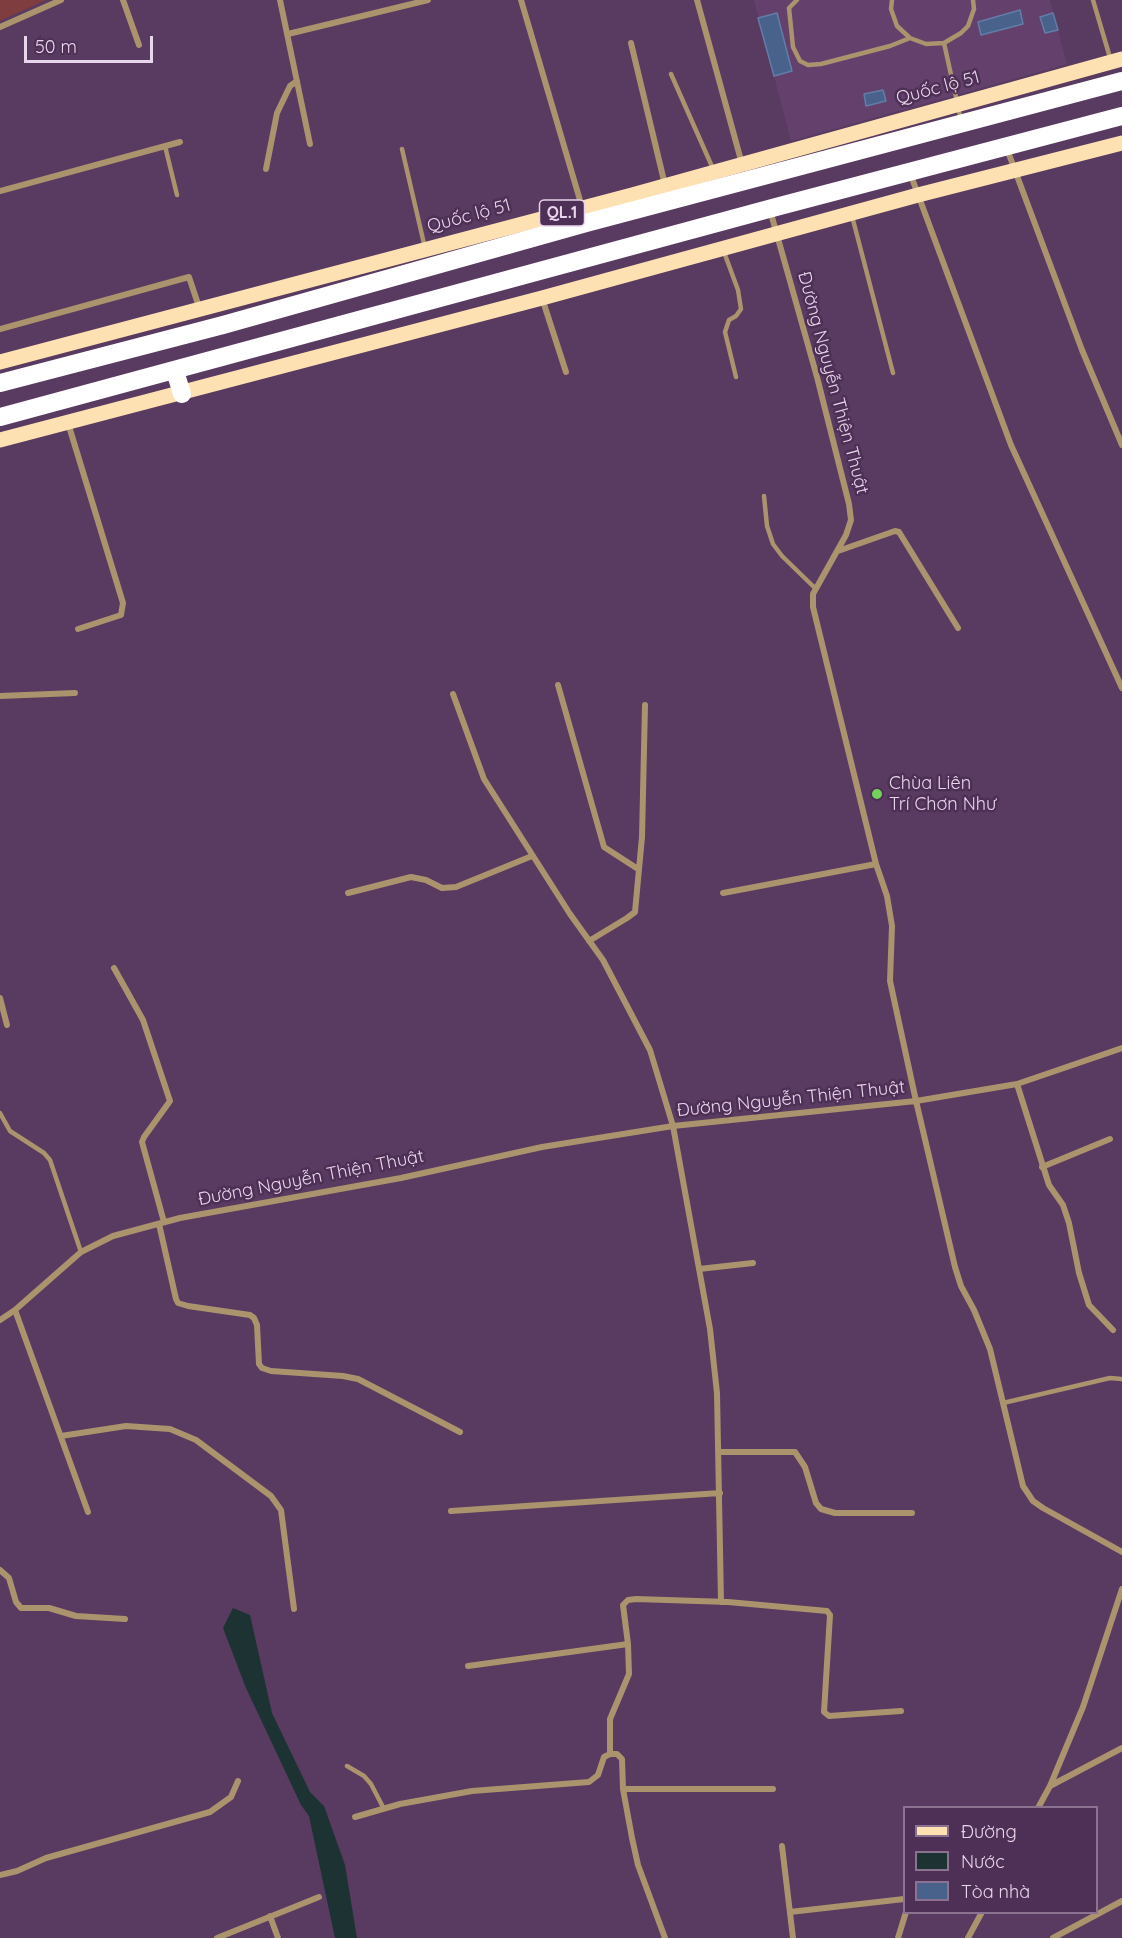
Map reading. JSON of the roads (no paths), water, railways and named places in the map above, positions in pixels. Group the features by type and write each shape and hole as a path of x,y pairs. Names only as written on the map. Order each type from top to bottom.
{"highway":[{"name":"Quốc lộ 51","path":"0,383 223,325 584,215 962,124 1122,81"},
{"path":"0,417 1122,116"},
{"path":"175,371 182,394"}],"main road":[{"name":"Quốc lộ 51","path":"0,362 425,250 584,215 665,185 1117,61"},
{"path":"0,440 182,394 1122,142"}],"street":[{"path":"0,27 61,0"},
{"path":"123,0 139,45"},
{"path":"280,0 310,144"},
{"path":"288,34 428,0"},
{"path":"521,0 584,215"},
{"path":"698,0 742,164"},
{"path":"631,43 665,185"},
{"path":"266,169 277,113 290,86 297,81"},
{"path":"0,191 180,142"},
{"path":"1006,147 1082,350 1119,433 1122,445"},
{"path":"910,172 1011,445 1122,688"},
{"name":"Đường Nguyễn Thiện Thuật","path":"0,1320 15,1310 81,1252 113,1236 161,1223 400,1178 542,1147 674,1126 916,1101 891,981 892,926 887,896 876,864 815,622 813,594 846,536 851,520 849,504 770,209"},
{"path":"0,328 189,277 200,310"},
{"path":"542,298 566,372"},
{"path":"68,423 123,603 121,615 78,629"},
{"path":"837,552 895,531 899,532 958,628"},
{"path":"558,685 604,848 638,869"},
{"path":"0,696 75,693"},
{"path":"453,694 484,779 532,856 603,960 650,1050 674,1126 711,1340 717,1393 721,1602"},
{"path":"589,941 635,912 644,778 645,705"},
{"path":"348,893 411,877 426,880 442,888 456,887 532,856"},
{"path":"723,894 876,864"},
{"path":"114,968 143,1020 170,1101 142,1142 176,1299 188,1306 250,1315 254,1318 257,1325 259,1364 262,1368 271,1371 358,1379 460,1432"},
{"path":"0,999 7,1025"},
{"path":"1122,1056 1120,1048 1017,1084 916,1101 961,1286 990,1349 1023,1486 1033,1501 1122,1552"},
{"path":"1017,1084 1042,1167 1049,1185 1063,1205 1069,1223 1079,1273 1089,1305 1113,1330"},
{"path":"1042,1167 1110,1139"},
{"path":"699,1269 753,1263"},
{"path":"15,1310 88,1512"},
{"path":"61,1436 126,1425 170,1429 195,1440 271,1496 281,1510 294,1609"},
{"path":"718,1452 795,1452 805,1467 820,1509 835,1513 912,1513"},
{"path":"452,1511 720,1493"},
{"path":"0,1570 9,1578 16,1602 21,1608 50,1608 76,1616 125,1619"},
{"path":"1039,1806 1050,1786 1083,1707 1122,1589"},
{"path":"610,1754 610,1719 629,1674 623,1605 628,1600 721,1602 827,1611 830,1618 824,1712 830,1716 901,1711"},
{"path":"468,1666 628,1644"},
{"path":"1050,1786 1122,1748"},
{"path":"355,1817 472,1791 589,1782 598,1774 603,1757 617,1754 622,1760 626,1812 638,1865 665,1938"},
{"path":"0,1875 17,1871 46,1858 210,1812 231,1797 238,1781"},
{"path":"623,1789 773,1789"},
{"path":"782,1846 794,1938"},
{"path":"217,1938 319,1897"},
{"path":"790,1912 903,1899"},
{"path":"1098,1914 1122,1901"},
{"path":"897,1938 905,1914"},
{"path":"968,1938 981,1914"},
{"path":"1053,1938 1098,1914"},
{"path":"270,1916 278,1938"}],"lane":[{"path":"797,0 789,8 793,47 800,61 808,65 821,64 890,46 910,38"},
{"path":"892,0 891,9 897,26 910,38 927,44 944,43 961,33 968,26 974,9 973,0"},
{"path":"1093,0 1117,61"},
{"path":"944,43 962,124"},
{"path":"672,74 714,172"},
{"path":"165,146 177,195"},
{"path":"402,149 425,250"},
{"path":"851,213 893,373"},
{"path":"723,249 738,290 741,309 729,320 725,332 736,377"},
{"path":"764,496 767,526 773,544 816,589"},
{"path":"0,1113 10,1131 45,1153 50,1160 81,1252"},
{"path":"1003,1403 1110,1378 1122,1379"},
{"path":"347,1766 364,1776 371,1784 384,1809"}],"water":[{"path":"233,1608 250,1615 272,1713 310,1792 324,1806 345,1865 357,1938 335,1938 309,1816 301,1805 246,1688 223,1628"}],"place":[{"name":"Chùa Liên Trí Chơn Như","path":"877,794"}]}
